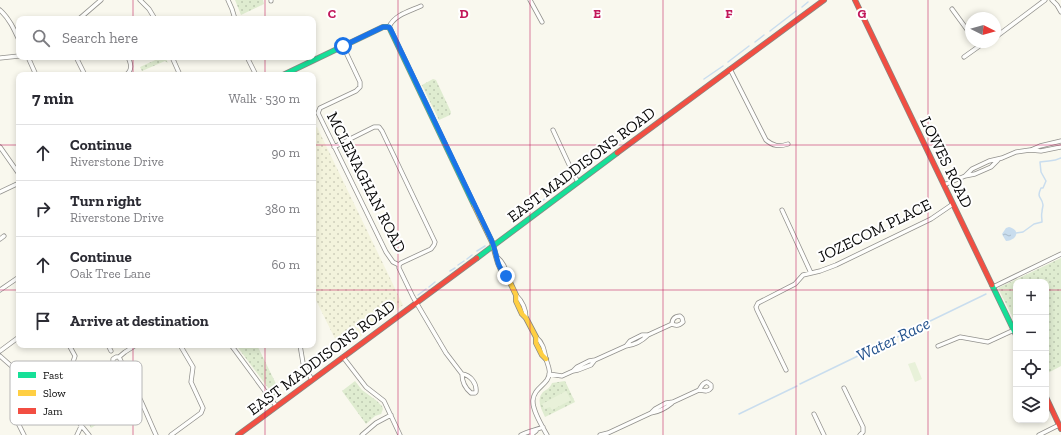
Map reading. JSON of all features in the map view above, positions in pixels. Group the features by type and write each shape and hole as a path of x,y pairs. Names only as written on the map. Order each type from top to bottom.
{"street":[{"path":"82,16 101,0"},
{"path":"140,0 149,9 153,16"},
{"path":"228,0 234,16"},
{"path":"530,0 542,22"},
{"name":"EAST MADDISONS ROAD","path":"238,435 824,0"},
{"name":"LOWES ROAD","path":"855,0 1013,329"},
{"path":"1001,33 1045,0"},
{"path":"1052,0 1061,12"},
{"path":"389,27 392,21 421,6"},
{"path":"952,9 965,27"},
{"path":"0,10 9,20 16,34"},
{"path":"316,59 383,27 389,27"},
{"path":"389,27 491,239 502,272 506,276 516,295 516,301 522,314 526,318 536,337 536,343 542,355 546,359 549,367 549,374 546,381 536,392 533,401 535,410 547,435"},
{"name":"MCLENAGHAN ROAD","path":"343,46 361,86 358,90 322,107 318,111 319,115 387,254 393,262 399,265 399,269 416,303 448,357 462,374"},
{"path":"964,57 976,48"},
{"path":"0,58 16,56"},
{"path":"29,60 35,72"},
{"path":"78,60 84,72"},
{"path":"129,60 131,67 130,72"},
{"path":"173,60 179,72"},
{"path":"248,60 254,72"},
{"path":"289,72 314,60"},
{"path":"730,69 766,140 771,144 779,146 788,144"},
{"path":"334,146 375,127 380,128 435,242 432,248 399,265"},
{"path":"553,130 578,182"},
{"path":"1030,150 1061,141"},
{"path":"0,147 16,170"},
{"path":"944,185 965,176 975,174 991,166 999,159 1016,152 1030,150 1041,151 1061,147"},
{"path":"0,192 16,184"},
{"name":"JOZECOM PLACE","path":"786,370 757,310 759,302 795,284 803,275 836,265 931,219 953,204"},
{"path":"782,210 811,273"},
{"path":"0,239 4,236"},
{"path":"993,287 1061,254"},
{"path":"0,290 16,278"},
{"path":"549,374 560,376 589,361 632,345 644,339 648,335 672,324"},
{"path":"938,346 960,337 988,342 1013,334"},
{"path":"0,351 16,339"},
{"path":"71,348 75,356 73,361"},
{"path":"112,361 114,357 119,358 131,348"},
{"path":"171,435 201,413 203,408 191,382 193,367 182,348"},
{"path":"233,348 276,406"},
{"path":"301,348 303,362 312,380"},
{"path":"0,356 10,365"},
{"path":"343,357 366,387 384,401 400,435"},
{"path":"462,374 468,375 472,380 476,389 475,393 471,393 465,387 462,374"},
{"path":"844,388 863,427 863,432 860,435"},
{"path":"600,435 608,434 650,413 666,403 673,402 699,390"},
{"path":"1039,435 1060,425 1049,403"},
{"path":"142,404 156,435"},
{"path":"814,414 824,435"},
{"path":"362,435 376,423 391,415"},
{"path":"19,425 24,435"},
{"path":"77,435 81,426 89,435"},
{"path":"531,435 543,427"},
{"path":"521,435 531,430 537,430"}],"green space":[{"path":"235,0 263,0 264,4 241,15"},
{"path":"155,60 166,60 168,63 165,61 142,71 140,67"},
{"path":"433,79 436,80 451,112 450,115 439,120 422,85"},
{"path":"316,128 403,305 341,351 316,300"},
{"path":"1061,258 1061,366 1049,372 1049,279 1017,279"},
{"path":"1013,281 1013,318 998,288"},
{"path":"238,348 258,348 281,394 278,397 275,397"},
{"path":"915,362 922,379 915,382 908,364"},
{"path":"355,381 362,390 382,406 383,409 381,414 375,416 366,424 342,391"},
{"path":"565,381 575,402 545,417 540,404 541,395 552,383"},
{"path":"566,391 571,400 552,410 550,407 544,409 542,404"}],"water":[{"path":"1009,227 1015,230 1016,235 1013,239 1006,241 1002,234 1006,228"}],"waterway":[{"name":"Water Race","path":"802,7 808,2"},
{"name":"Water Race","path":"770,31 796,11"},
{"name":"Water Race","path":"755,42 764,35"},
{"name":"Water Race","path":"728,62 749,46"},
{"name":"Water Race","path":"704,79 723,66"},
{"name":"Water Race","path":"623,139 647,121"},
{"name":"Water Race","path":"597,159 620,141"},
{"name":"Water Race","path":"1016,233 1023,232 1034,224 1042,222 1043,205 1039,194 1046,181 1041,172 1040,162 1061,158"},
{"name":"Water Race","path":"590,165 593,162"},
{"name":"Water Race","path":"576,175 587,166"},
{"name":"Water Race","path":"550,194 573,177"},
{"name":"Water Race","path":"541,202 548,196"},
{"name":"Water Race","path":"477,251 485,246"},
{"name":"Water Race","path":"467,259 472,255"},
{"name":"Water Race","path":"458,265 464,261"},
{"name":"Water Race","path":"450,271 455,268"},
{"name":"Water Race","path":"429,287 435,282"},
{"name":"Water Race","path":"418,295 426,289"},
{"name":"Water Race","path":"800,384 986,294"},
{"name":"Water Race","path":"739,414 797,386"}],"traffic: fast":[{"path":"316,59 383,27 389,27 474,205"},
{"path":"289,72 314,60"},
{"path":"477,258 617,153"},
{"path":"992,285 1013,329"}],"traffic: slow":[{"path":"474,205 492,242 502,272 507,276 516,295 516,301 522,314 526,318 536,337 536,343 542,355 546,359"}],"traffic: jam":[{"path":"617,153 824,0"},
{"path":"855,0 992,285"},
{"path":"238,435 477,258"},
{"path":"1049,403 1061,429"}],"route":[{"path":"343,46 383,27 389,27 493,243 498,263 502,272 506,276"}]}
